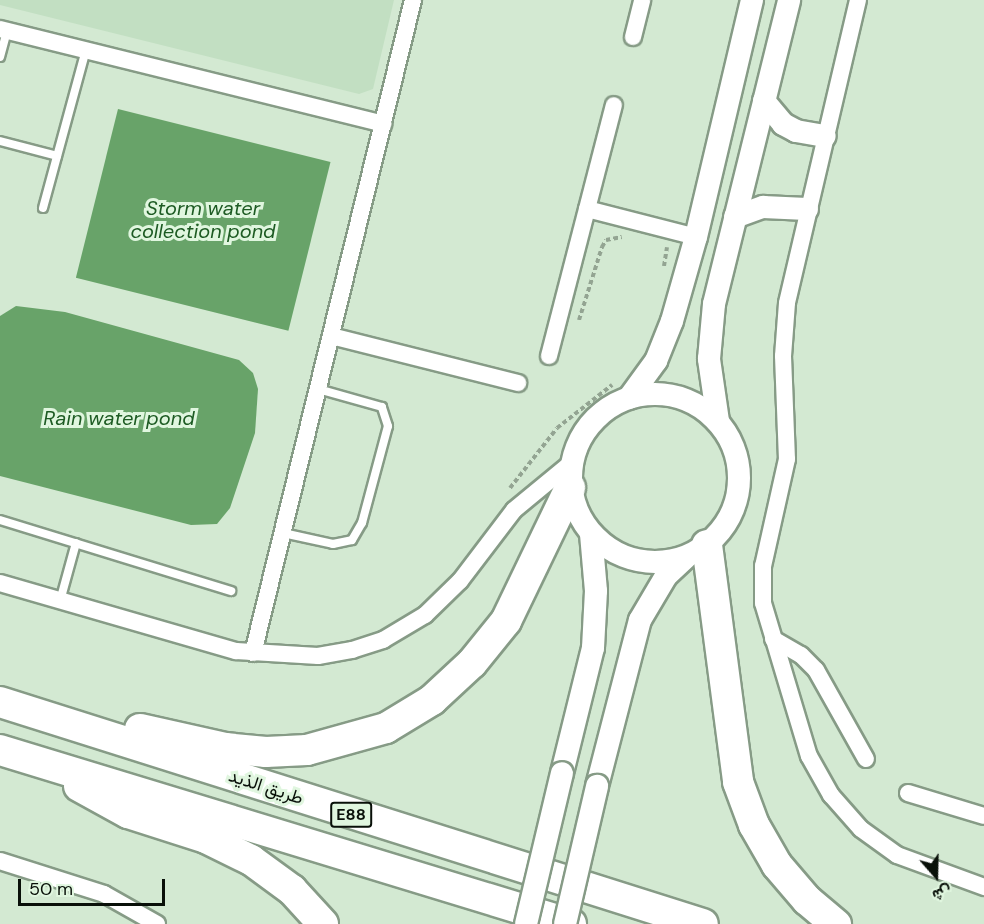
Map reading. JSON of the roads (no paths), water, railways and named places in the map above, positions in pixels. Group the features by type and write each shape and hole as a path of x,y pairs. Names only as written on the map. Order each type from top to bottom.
{"highway":[{"path":"75,726 129,728 225,748 266,752 307,750 386,728 440,692 472,663 506,621 571,475"},
{"path":"696,552 738,782 754,825 777,865 807,900 836,924"},
{"name":"طريق الذيد","path":"0,702 703,924"},
{"name":"E88","path":"0,750 571,924"},
{"path":"56,767 102,801 206,838 251,860 292,890 323,924"}],"main road":[{"path":"696,552 659,563 634,561 610,550 591,534 577,513 571,475 591,423 609,408 665,342 696,237 752,0"},
{"path":"565,924 597,786 640,620 661,584 726,525 738,499 740,471 733,444 718,421 709,359 711,329 735,217 789,0"},
{"path":"764,100 783,124 810,135 825,136"},
{"path":"735,217 763,207 807,209"},
{"path":"622,390 677,397 718,421"},
{"path":"526,924 593,648 596,591 591,534"}],"street":[{"path":"253,653 413,0"},
{"path":"633,37 642,0"},
{"path":"858,0 807,209 783,339 785,477 761,585 773,639 809,756 845,813 897,855 984,887"},
{"path":"3,30 383,124"},
{"path":"549,356 614,105"},
{"path":"587,209 696,237"},
{"path":"331,336 518,382"},
{"path":"0,583 206,645 253,653 318,656 352,650 404,629 444,599 520,503 571,475"},
{"path":"773,639 801,655 816,670 866,759"},
{"path":"908,793 984,816"},
{"path":"0,861 104,894 157,924"}],"lane":[{"path":"0,57 3,30"},
{"path":"42,208 86,50"},
{"path":"0,141 57,156"},
{"path":"283,532 333,544 352,540 362,524 388,426 386,412 376,404 318,389"},
{"path":"0,520 231,591"},
{"path":"60,601 76,543"}],"water":[{"name":"Storm water collection pond","path":"118,109 330,162 288,331 76,278"},
{"name":"Rain water pond","path":"16,306 65,312 239,360 253,373 258,389 255,433 230,508 217,524 191,525 0,476 0,316"}]}
